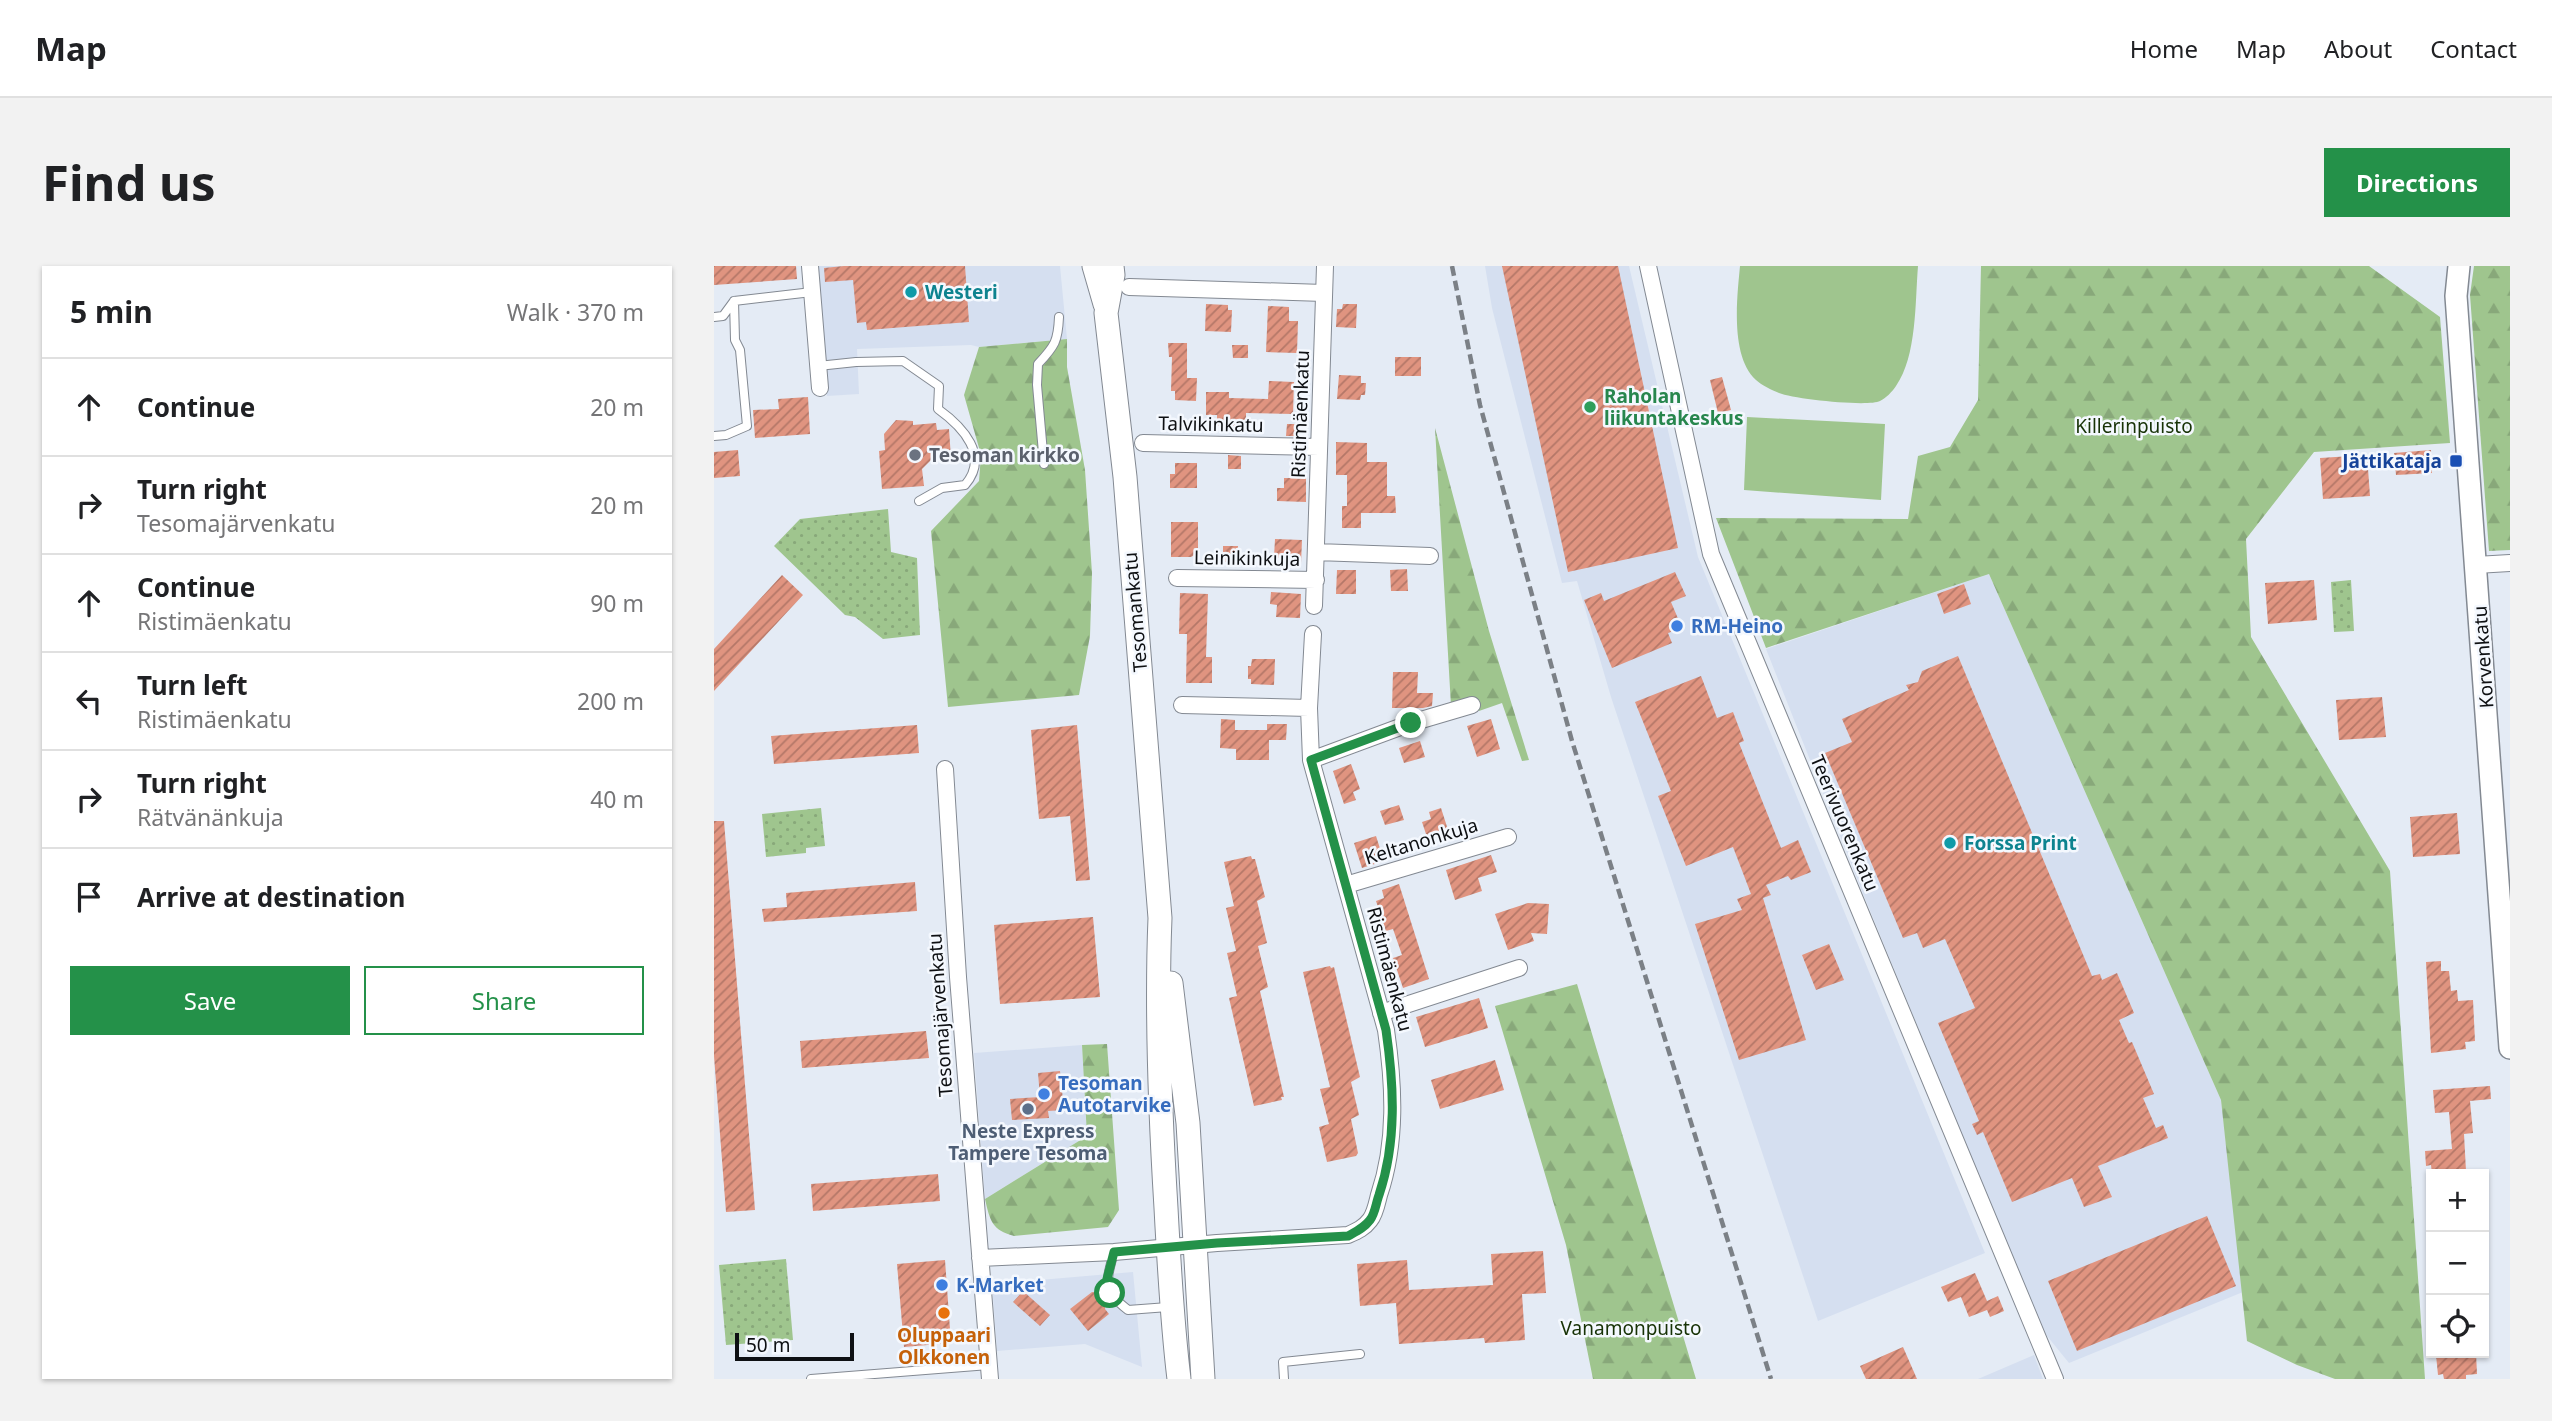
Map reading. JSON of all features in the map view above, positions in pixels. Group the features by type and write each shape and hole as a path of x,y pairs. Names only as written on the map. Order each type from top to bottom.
{"main road":[{"name":"Tesomankatu","path":"1094,266 1107,307 1125,477 1160,918 1169,965 1188,1124 1203,1379"},
{"name":"Tesomankatu","path":"1107,307 1112,266"},
{"name":"Tesomankatu","path":"1160,918 1157,971 1162,1147 1171,1307 1179,1379"}],"street":[{"path":"810,266 820,388"},
{"name":"Ristimäenkatu","path":"1314,606 1325,266"},
{"name":"Teerivuorenkatu","path":"1648,266 1712,554 2055,1379"},
{"name":"Korvenkatu","path":"2459,266 2456,296 2504,888 2510,1048"},
{"path":"1129,287 1324,293"},
{"name":"Talvikinkatu","path":"1143,443 1320,447"},
{"path":"1317,552 1430,556"},
{"path":"2476,565 2510,563"},
{"name":"Leinikinkuja","path":"1177,578 1316,580"},
{"name":"Ristimäenkatu","path":"1196,1246 1348,1236 1361,1230 1372,1218 1384,1181 1391,1144 1392,1071 1381,1013 1311,760 1309,708 1313,634"},
{"path":"1182,705 1309,708"},
{"path":"1311,760 1411,723 1472,705"},
{"name":"Tesomajärvenkatu","path":"944,769 989,1372"},
{"name":"Keltanonkuja","path":"1346,885 1508,837"},
{"path":"1381,1013 1519,968"},
{"path":"980,1258 1196,1246"}],"lane":[{"path":"714,317 723,316 734,301 812,292"},
{"path":"714,436 726,435 747,426 734,301"},
{"path":"1044,464 1037,385 1038,364 1053,349 1058,337 1059,317"},
{"path":"818,366 904,361 939,386 938,409"},
{"path":"919,501 942,488 965,485 974,474 975,460 966,433 938,409 927,410"},
{"path":"1114,1252 1107,1279 1114,1299 1128,1310 1171,1307"},
{"path":"1284,1379 1283,1362 1360,1354"},
{"path":"811,1379 989,1372"}],"shaded area":[{"path":"817,266 1060,266 1067,339 979,347 971,345 857,349 859,394 827,396"},
{"path":"1485,266 1629,266 1698,557 1985,1253 1818,1321 1611,697 1577,581 1562,583 1492,308"},
{"path":"1989,574 2221,1100 2243,1292 2069,1363 2043,1331 1864,896 1766,649"},
{"path":"1082,1045 1087,1136 985,1199 974,1053"},
{"path":"1133,1272 1142,1367 1085,1344 997,1351 992,1284"},
{"path":"2034,1355 2043,1379 1978,1379"}],"green space":[{"path":"1740,266 1918,266 1908,360 1893,390 1887,397 1873,403 1846,403 1787,395 1758,382 1748,370 1739,342 1737,310"},
{"name":"Killerinpuisto","path":"1981,266 2369,266 2440,317 2450,443 2314,452 2246,539 2251,637 2390,871 2425,1379 2335,1379 2297,1365 2247,1341 2221,1100 1989,574 1766,648 1716,518 1908,519 1918,456 1950,447 1978,400"},
{"path":"2474,266 2510,266 2510,550 2489,551 2470,295"},
{"path":"1067,339 1067,367 1085,470 1092,573 1090,636 1079,695 948,707 931,531 979,481 981,455 964,395 979,347"},
{"path":"1747,417 1885,424 1881,500 1744,490"},
{"path":"1435,428 1489,631 1529,760 1522,761 1502,703 1479,711 1474,698 1451,706"},
{"path":"888,509 891,552 917,558 920,635 883,639 855,617 845,615 774,546 800,519"},
{"path":"2351,580 2354,631 2334,632 2331,582"},
{"path":"821,808 825,846 806,848 806,853 766,857 762,814"},
{"name":"Vanamonpuisto","path":"1577,984 1696,1379 1593,1379 1566,1245 1495,1006"},
{"path":"1107,1044 1119,1210 1108,1227 1014,1236 1001,1231 993,1224 985,1199 1087,1136 1082,1045"},
{"path":"786,1259 793,1340 726,1345 719,1265"}],"building":[{"path":"714,266 796,266 797,279 714,285"},
{"name":"Westeri","path":"965,266 969,322 867,330 866,322 857,323 853,280 825,282 824,268"},
{"name":"Raholan liikuntakeskus","path":"1502,266 1618,266 1678,548 1568,572"},
{"path":"1206,304 1228,305 1228,310 1232,310 1231,332 1205,331"},
{"path":"1343,304 1357,304 1356,328 1336,327 1337,309 1342,309"},
{"path":"1268,306 1289,307 1289,321 1298,321 1297,353 1266,352"},
{"path":"1168,343 1187,343 1187,378 1197,378 1196,401 1175,400 1175,391 1171,391 1172,357 1169,357"},
{"path":"1232,345 1248,345 1248,358 1233,358"},
{"path":"1395,357 1421,357 1421,376 1395,376"},
{"path":"1339,375 1361,376 1361,383 1366,383 1365,395 1361,395 1360,400 1337,399"},
{"path":"1722,377 1731,410 1718,413 1710,380"},
{"path":"1269,381 1294,382 1293,414 1246,413 1246,426 1217,426 1217,415 1206,415 1206,392 1229,392 1229,398 1268,399"},
{"path":"808,397 810,434 755,438 753,410 779,409 778,399"},
{"name":"Tesoman kirkko","path":"896,420 913,421 913,425 936,423 937,430 949,429 951,458 931,460 922,469 924,486 882,489 879,451 885,450 884,434"},
{"path":"1287,424 1300,424 1300,436 1286,436"},
{"path":"1336,442 1367,443 1367,462 1387,462 1387,496 1395,496 1396,513 1361,513 1361,528 1342,528 1342,506 1347,506 1347,475 1336,475"},
{"path":"738,450 740,476 714,478 714,452"},
{"path":"2431,450 2432,473 2396,475 2394,453"},
{"path":"1228,455 1241,456 1241,469 1228,469"},
{"path":"2367,455 2370,496 2323,499 2320,458"},
{"path":"1175,463 1197,463 1197,488 1170,488 1170,474 1175,474"},
{"path":"1284,478 1306,478 1306,502 1277,501 1277,488 1284,488"},
{"path":"1171,522 1198,522 1198,553 1191,557 1171,557"},
{"path":"1275,539 1302,540 1301,564 1279,563 1280,558 1274,557"},
{"path":"1223,546 1238,546 1238,562 1223,562"},
{"path":"1407,569 1408,591 1391,591 1390,570"},
{"path":"1337,570 1356,570 1356,594 1336,594"},
{"path":"1675,572 1686,596 1671,602 1682,628 1668,633 1672,643 1612,668 1584,600 1601,593 1604,601"},
{"path":"782,575 803,595 714,691 714,649"},
{"path":"2314,580 2317,620 2268,624 2265,583"},
{"path":"1964,584 1971,604 1944,614 1937,594"},
{"path":"1271,592 1301,594 1300,618 1276,617 1277,605 1270,604"},
{"path":"1180,593 1208,594 1206,657 1212,657 1212,683 1186,683 1187,634 1179,634"},
{"name":"Forssa Print","path":"1958,656 2092,976 2100,974 2102,980 2117,973 2134,1013 2119,1020 2129,1043 2132,1042 2154,1094 2143,1098 2156,1128 2163,1125 2168,1138 2098,1166 2112,1197 2084,1207 2072,1178 2012,1202 1983,1132 1977,1135 1972,1124 1979,1121 1938,1023 1975,1008 1945,939 1923,948 1917,933 1903,938 1825,753 1852,742 1842,719 1909,690 1906,685 1918,682 1922,671"},
{"path":"1252,659 1275,659 1274,685 1251,684 1251,679 1248,679 1248,666 1251,666"},
{"path":"1393,672 1418,672 1417,693 1433,693 1432,706 1392,708"},
{"path":"1701,676 1717,718 1733,712 1744,741 1739,743 1781,848 1798,840 1811,872 1791,880 1788,876 1766,885 1771,895 1763,898 1806,1040 1739,1060 1695,924 1742,910 1737,899 1751,894 1733,847 1686,866 1658,796 1671,791 1635,702"},
{"path":"2382,697 2386,737 2339,740 2336,700"},
{"path":"1221,719 1235,720 1235,730 1267,730 1267,724 1287,724 1286,740 1269,740 1269,760 1236,760 1236,749 1220,748"},
{"path":"1491,719 1500,749 1477,757 1467,726"},
{"path":"917,725 919,753 774,764 771,736"},
{"path":"1077,725 1090,880 1076,881 1070,816 1039,819 1031,730"},
{"path":"1420,741 1425,757 1404,763 1399,748"},
{"path":"1351,764 1360,789 1353,792 1356,800 1344,804 1333,771"},
{"path":"1399,805 1404,820 1385,825 1380,811"},
{"path":"1441,808 1449,833 1428,840 1422,822 1431,819 1429,812"},
{"path":"2457,813 2460,854 2413,857 2410,817"},
{"path":"714,821 724,821 755,1210 726,1212 714,1056"},
{"path":"1376,836 1384,861 1362,868 1354,843"},
{"path":"1491,855 1497,872 1478,878 1482,891 1455,900 1446,870"},
{"path":"1251,856 1255,859 1265,897 1257,901 1267,943 1258,946 1268,987 1260,991 1284,1097 1281,1097 1282,1100 1254,1106 1229,998 1237,996 1227,953 1236,951 1226,908 1234,906 1224,862"},
{"path":"915,882 917,911 764,922 762,909 787,907 786,893"},
{"path":"1399,884 1429,979 1403,988 1393,958 1402,955 1393,929 1386,931 1376,901 1384,898 1382,890"},
{"path":"1528,903 1549,904 1547,934 1531,933 1534,941 1508,950 1495,914"},
{"path":"1093,917 1100,997 1000,1004 994,925"},
{"path":"1829,944 1844,980 1816,990 1802,955"},
{"path":"2441,961 2441,971 2449,971 2451,991 2457,990 2458,1001 2473,1000 2475,1041 2465,1042 2466,1049 2431,1053 2426,962"},
{"path":"1334,967 1360,1077 1351,1082 1359,1115 1351,1119 1358,1153 1356,1156 1327,1162 1319,1127 1329,1124 1320,1089 1330,1087 1303,972"},
{"path":"1479,998 1488,1028 1425,1047 1416,1017"},
{"path":"926,1031 929,1058 802,1068 800,1041"},
{"path":"1495,1060 1504,1090 1440,1109 1431,1080"},
{"path":"1060,1071 1064,1110 1048,1111 1049,1118 1012,1120 1010,1099 1040,1097 1038,1073"},
{"path":"2490,1086 2491,1099 2470,1101 2473,1133 2464,1134 2466,1169 2431,1169 2431,1165 2426,1166 2425,1151 2452,1149 2449,1112 2435,1113 2433,1090"},
{"path":"938,1174 940,1201 813,1211 811,1184"},
{"path":"2207,1216 2236,1286 2077,1351 2048,1281"},
{"path":"1543,1251 1546,1293 1522,1294 1525,1340 1485,1343 1484,1338 1399,1344 1396,1303 1360,1306 1357,1264 1407,1260 1409,1290 1493,1285 1491,1254"},
{"path":"945,1260 951,1343 904,1347 897,1264"},
{"path":"1975,1273 1987,1301 1998,1296 2004,1311 1990,1317 1987,1310 1969,1317 1961,1297 1948,1302 1941,1287"},
{"path":"1023,1291 1050,1315 1040,1326 1013,1302"},
{"path":"1092,1292 1099,1293 1106,1301 1105,1309 1109,1314 1088,1331 1070,1309"},
{"path":"1903,1347 1917,1379 1866,1379 1860,1366"},
{"path":"2436,1358 2476,1358 2477,1374 2466,1375 2466,1379 2444,1379 2443,1374 2438,1375"}],"railway":[{"path":"1452,266 1480,405 1572,741 1771,1379"}],"place":[{"name":"Westeri","path":"911,292"},
{"name":"Raholan liikuntakeskus","path":"1590,407"},
{"name":"Tesoman kirkko","path":"915,455"},
{"name":"Jättikataja","path":"2456,461"},
{"name":"RM-Heino","path":"1677,626"},
{"name":"Forssa Print","path":"1950,843"},
{"name":"Tesoman Autotarvike","path":"1044,1094"},
{"name":"Neste Express Tampere Tesoma","path":"1028,1109"},
{"name":"K-Market","path":"942,1285"},
{"name":"Oluppaari Olkkonen","path":"944,1313"}],"route":[{"path":"1110,1293 1107,1279 1114,1252 1348,1236 1361,1230 1372,1218 1384,1181 1391,1144 1392,1071 1386,1030 1311,760 1411,723"}]}
